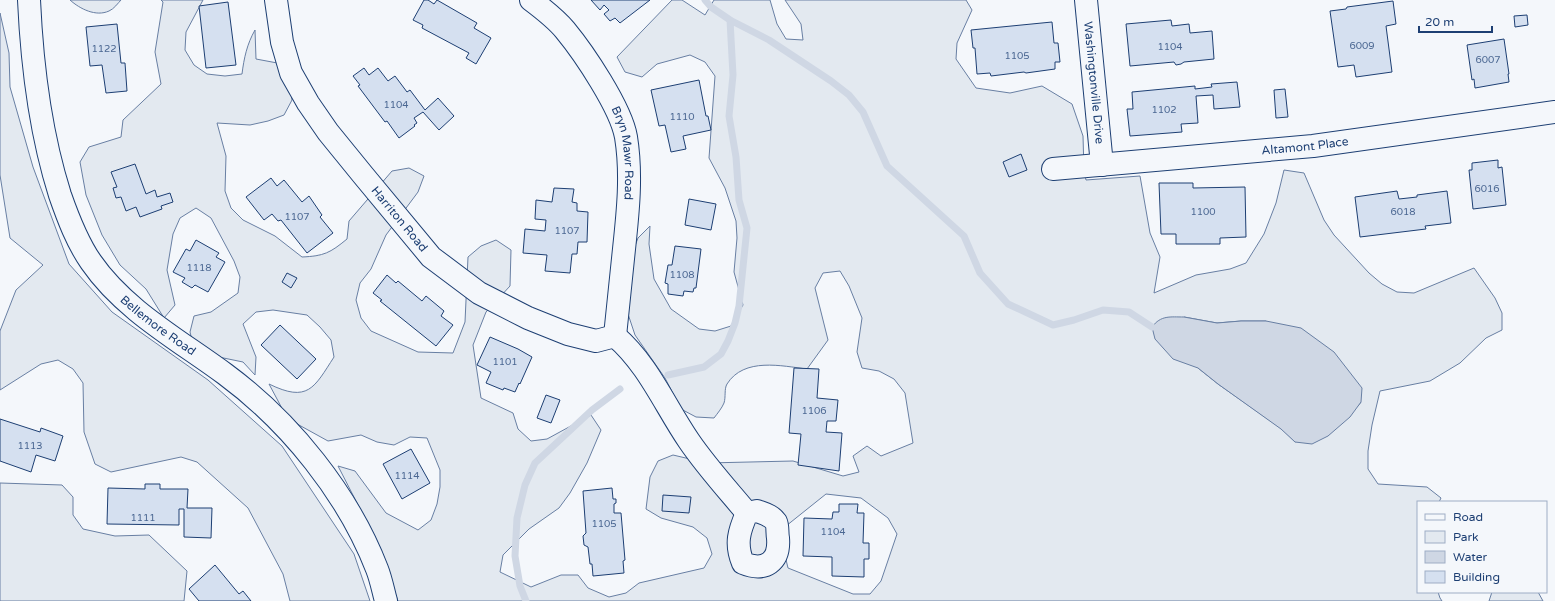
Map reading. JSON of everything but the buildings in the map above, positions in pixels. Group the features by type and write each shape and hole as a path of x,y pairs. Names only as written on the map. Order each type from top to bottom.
{"street":[{"name":"Bellemore Road","path":"29,0 31,38 38,102 47,148 65,209 78,240 91,262 104,279 135,309 228,376 264,408 294,438 342,498 362,534 378,570 386,601"},
{"name":"Harriton Road","path":"276,0 282,42 291,74 308,103 328,132 431,257 479,293 528,318 568,334 596,341 615,336"},
{"name":"Bryn Mawr Road","path":"531,0 565,30 590,65 616,108 626,136 629,174 628,213 615,336"},
{"name":"Washingtonville Drive","path":"1086,0 1102,165"},
{"name":"Altamont Place","path":"1053,169 1313,146 1555,112"},
{"path":"615,336 628,347 659,392 689,441 747,513"}],"green space":[{"path":"70,0 121,0 111,10 104,13 94,13 83,9"},
{"path":"161,0 203,0 186,32 185,50 194,65 207,74 225,76 242,74 246,51 255,30 256,59 288,65 292,100 284,115 268,121 250,125 217,123 226,156 225,191 231,208 243,220 275,236 302,257 321,255 331,251 347,239 349,221 392,171 409,168 424,176 418,192 386,235 371,269 360,283 356,300 361,318 371,331 418,352 453,353 465,322 468,257 481,246 496,240 511,250 510,286 486,312 473,345 481,398 513,413 518,429 531,441 547,439 591,415 601,430 587,463 570,493 559,508 529,529 503,555 500,572 531,587 561,575 578,575 588,588 609,597 626,593 639,583 704,568 712,554 707,538 693,527 661,518 646,509 650,477 658,461 673,455 707,463 793,461 843,476 859,472 853,456 867,446 881,456 913,443 905,393 894,379 879,371 862,368 857,352 862,318 849,286 840,271 823,273 815,288 828,340 807,369 764,365 743,370 734,375 727,384 724,403 714,418 696,417 681,409 665,378 635,335 624,302 626,269 638,238 650,226 649,244 654,279 671,309 699,329 715,331 731,326 743,305 734,272 737,238 736,221 725,188 709,158 715,76 705,62 690,55 657,64 642,77 625,72 617,57 672,0 682,0 705,15 714,0 770,0 777,24 786,39 803,40 801,24 785,0 966,0 972,10 957,43 956,59 976,88 1010,93 1042,86 1072,104 1083,136 1084,171 1086,180 1140,176 1150,233 1160,257 1154,293 1196,275 1230,269 1246,263 1264,234 1276,203 1284,170 1304,173 1324,220 1334,235 1369,273 1382,284 1397,292 1414,293 1474,268 1495,298 1502,313 1502,330 1486,338 1460,363 1430,381 1380,391 1368,451 1368,469 1378,484 1427,487 1441,498 1440,501 1417,501 1417,593 1438,593 1442,601 398,601 374,536 338,466 355,471 386,513 418,530 431,520 437,504 440,487 440,470 427,438 410,437 394,445 377,442 361,435 328,441 299,425 285,414 269,384 282,390 293,392 301,392 309,389 321,377 334,357 331,340 307,315 273,310 256,312 243,324 256,357 255,375 243,362 209,355 194,348 190,332 194,316 211,312 238,293 240,277 234,261 211,218 196,208 180,218 173,234 167,270 175,305 164,318 146,289 120,265 102,235 86,195 80,162 89,147 121,137 123,120 161,84 155,52 163,2","holes":["1184,317 1217,323 1266,321 1361,402 1358,406 1295,442 1282,429 1198,368","826,494 861,498 888,518 897,534 881,581 870,594 853,594 788,568 782,543 786,526"]},
{"path":"0,13 9,53 10,87 33,167 69,264 112,312 208,380 282,446 354,554 370,601 290,601 283,574 248,508 197,462 181,457 111,472 95,464 84,432 83,383 73,369 58,360 41,364 0,390 0,331 16,290 43,265 10,238 0,175"},
{"path":"0,483 62,485 73,497 73,515 83,529 115,536 149,535 187,571 184,601 0,601"},
{"path":"1492,593 1539,593 1543,601 1489,601"}],"water":[{"path":"1184,317 1217,323 1266,321 1301,328 1334,352 1362,388 1361,402 1350,417 1328,436 1312,444 1295,442 1281,429 1198,368 1173,359 1155,339 1152,327 1155,323 1166,318"}],"waterway":[{"path":"705,0 711,7 730,20 769,40 831,81 849,95 863,112 887,166 964,236 980,273 1008,304 1053,325 1074,320 1103,310 1129,312 1152,327"},
{"path":"668,375 704,367 721,354 735,323 739,306 747,228 739,200 736,157 729,116 733,75 730,20"},
{"path":"526,601 520,586 515,556 517,518 525,485 535,463 592,410 620,389"}]}
